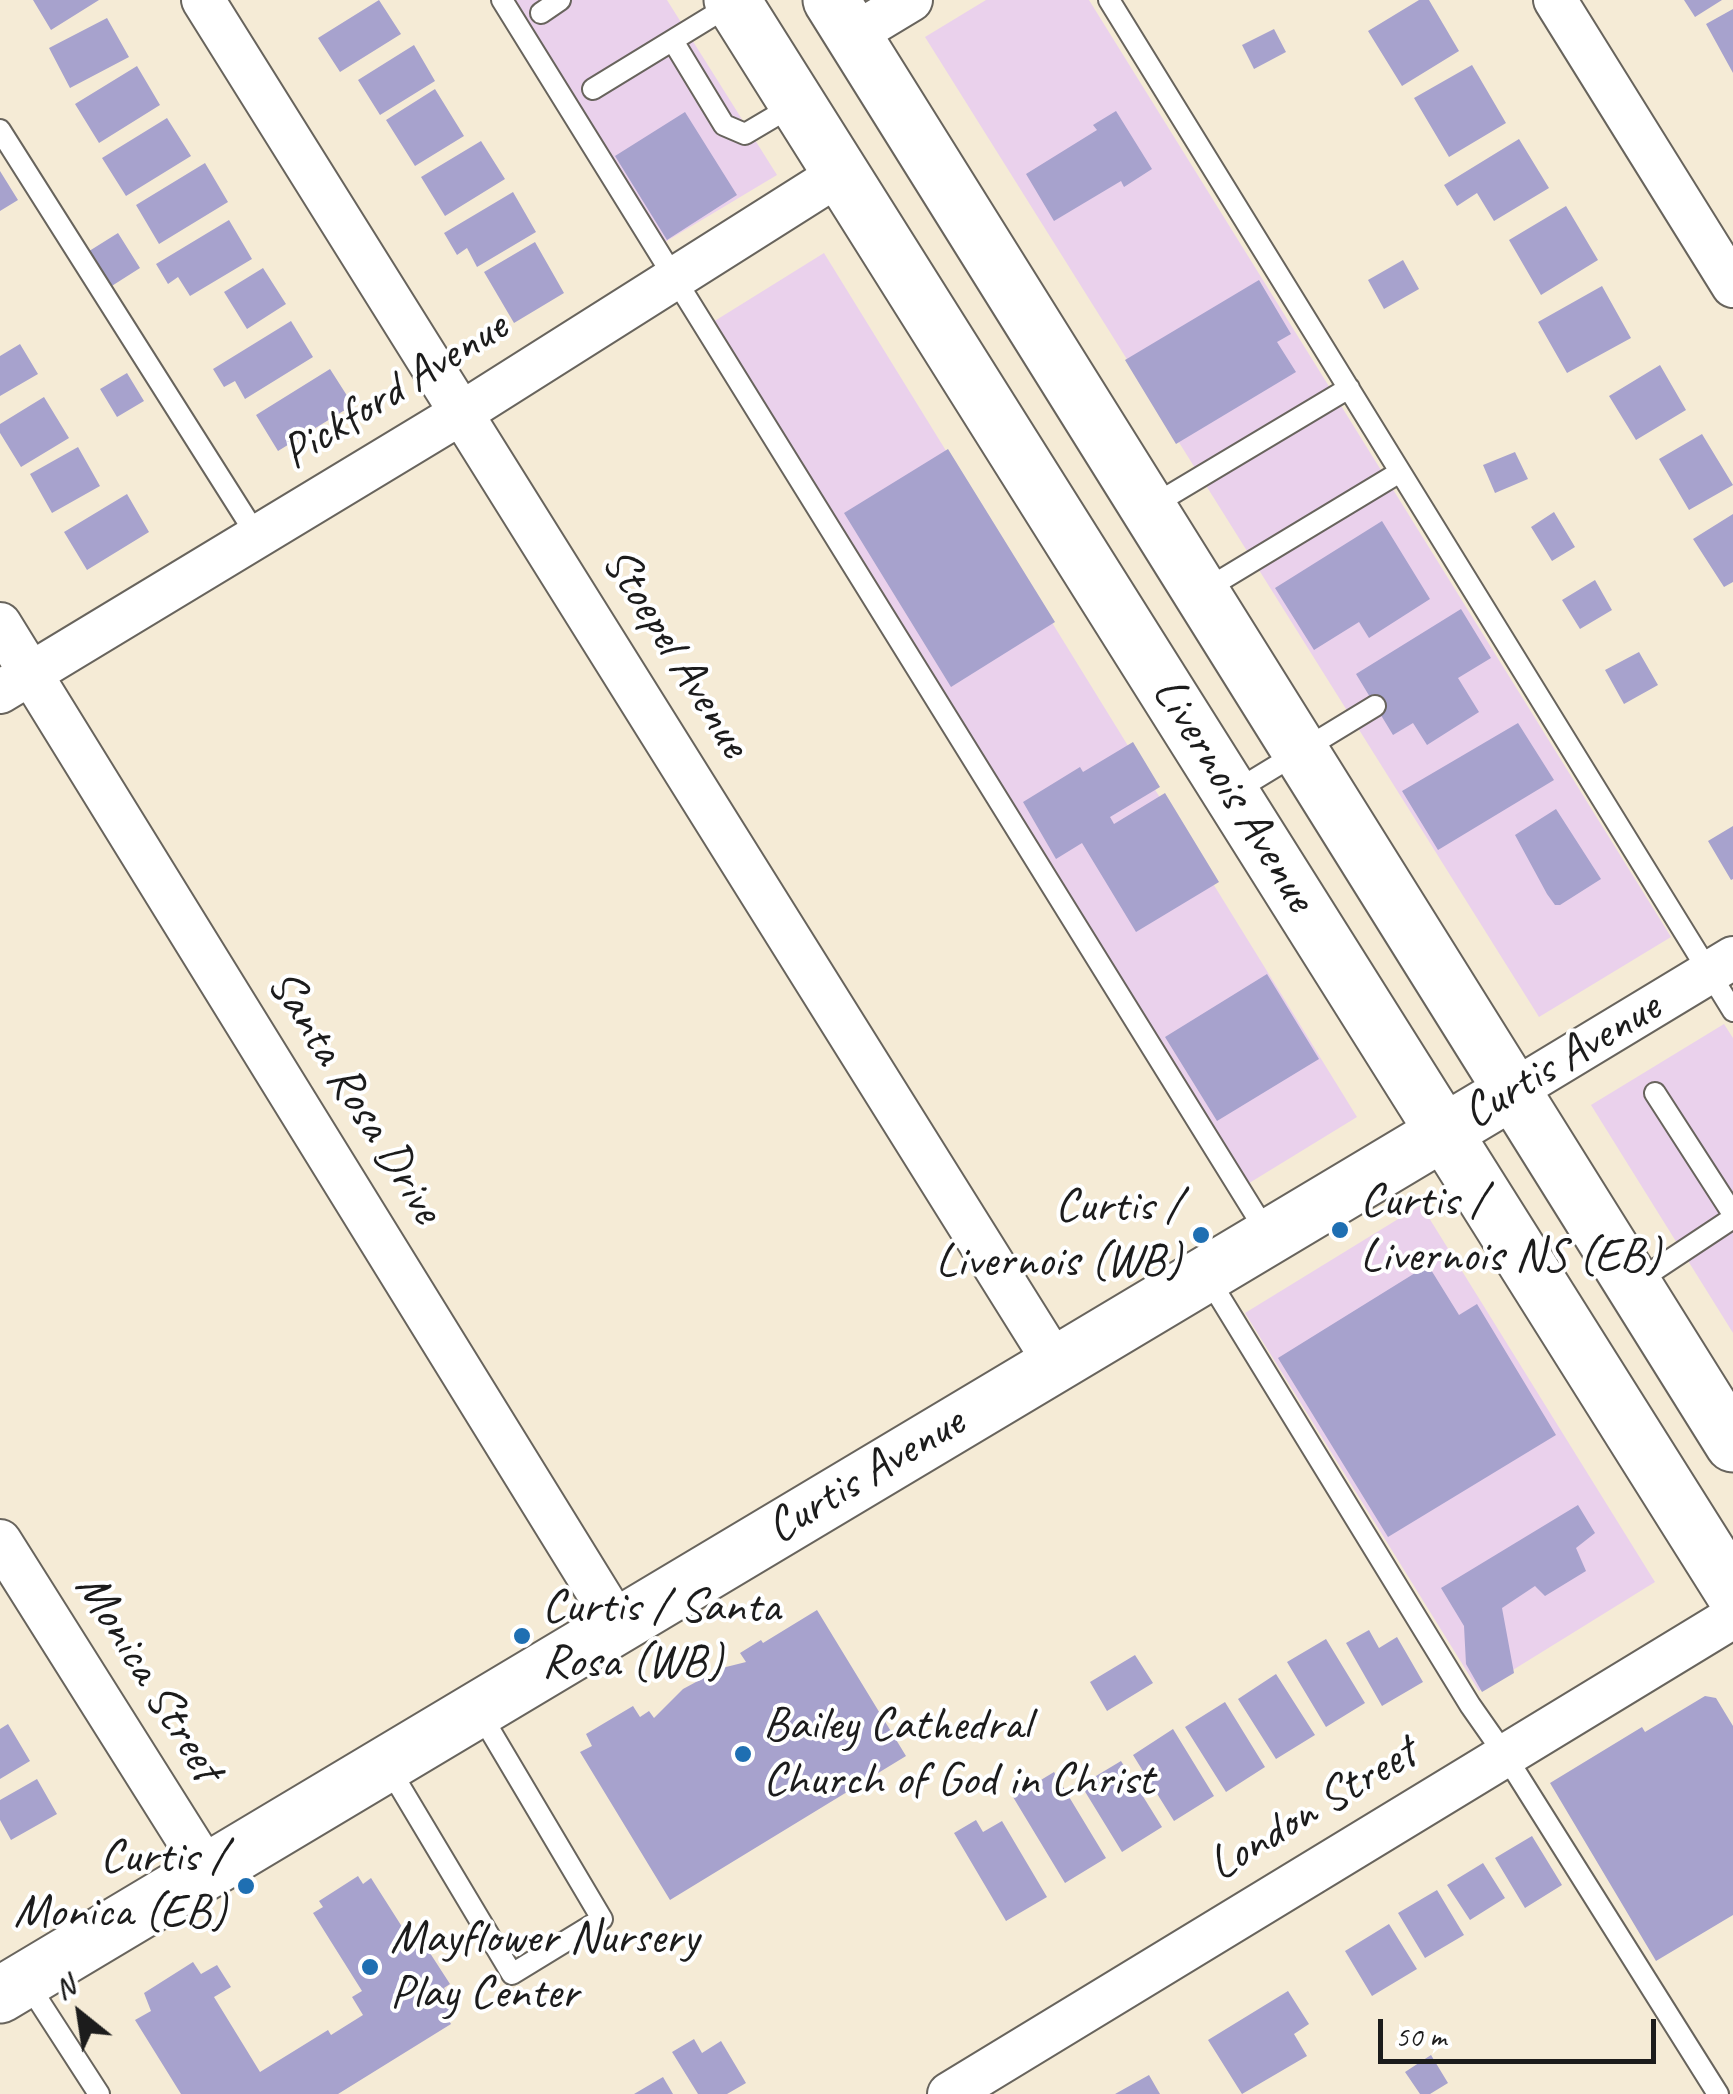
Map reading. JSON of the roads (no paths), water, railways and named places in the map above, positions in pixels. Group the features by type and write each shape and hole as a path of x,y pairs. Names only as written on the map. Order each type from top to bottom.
{"street":[{"name":"Stoepel Avenue","path":"203,0 1055,1363"},
{"path":"745,1 814,66 832,71 849,29 911,0"},
{"path":"1555,0 1733,286"},
{"name":"Livernois Avenue","path":"745,1 797,104 1729,1590"},
{"name":"Livernois Avenue","path":"849,29 1733,1444"},
{"path":"841,173 875,157 898,161 1121,522 1232,642"},
{"name":"Pickford Avenue","path":"15,683 463,412 841,173"},
{"name":"Santa Rosa Drive","path":"0,624 15,683 618,1625"},
{"name":"Curtis Avenue","path":"13,1987 1721,966"},
{"name":"Monica Street","path":"0,1541 207,1870"},
{"name":"London Street","path":"949,2094 1505,1755 1729,1590"}],"lane":[{"path":"502,0 1268,1235"},
{"path":"540,13 560,0"},
{"path":"1108,0 1400,472 1721,966 1733,1010"},
{"path":"593,89 745,1"},
{"path":"672,41 724,124 745,134 797,104"},
{"path":"0,130 257,536"},
{"path":"1148,508 1348,388"},
{"path":"1201,592 1400,472"},
{"path":"1232,793 1375,706"},
{"path":"1634,1284 1733,1216 1656,1092"},
{"path":"1205,1273 1470,1705 1718,2094"},
{"path":"386,1764 512,1974 602,1919 477,1709"},
{"path":"13,1987 99,2094"}],"place":[{"name":"Curtis / Livernois NS (EB)","path":"1340,1230"},
{"name":"Curtis / Livernois (WB)","path":"1201,1235"},
{"name":"Curtis / Santa Rosa (WB)","path":"522,1636"},
{"name":"Bailey Cathedral Church of God in Christ","path":"743,1754"},
{"name":"Curtis / Monica (EB)","path":"246,1886"},
{"name":"Mayflower Nursery Play Center","path":"370,1967"}]}
